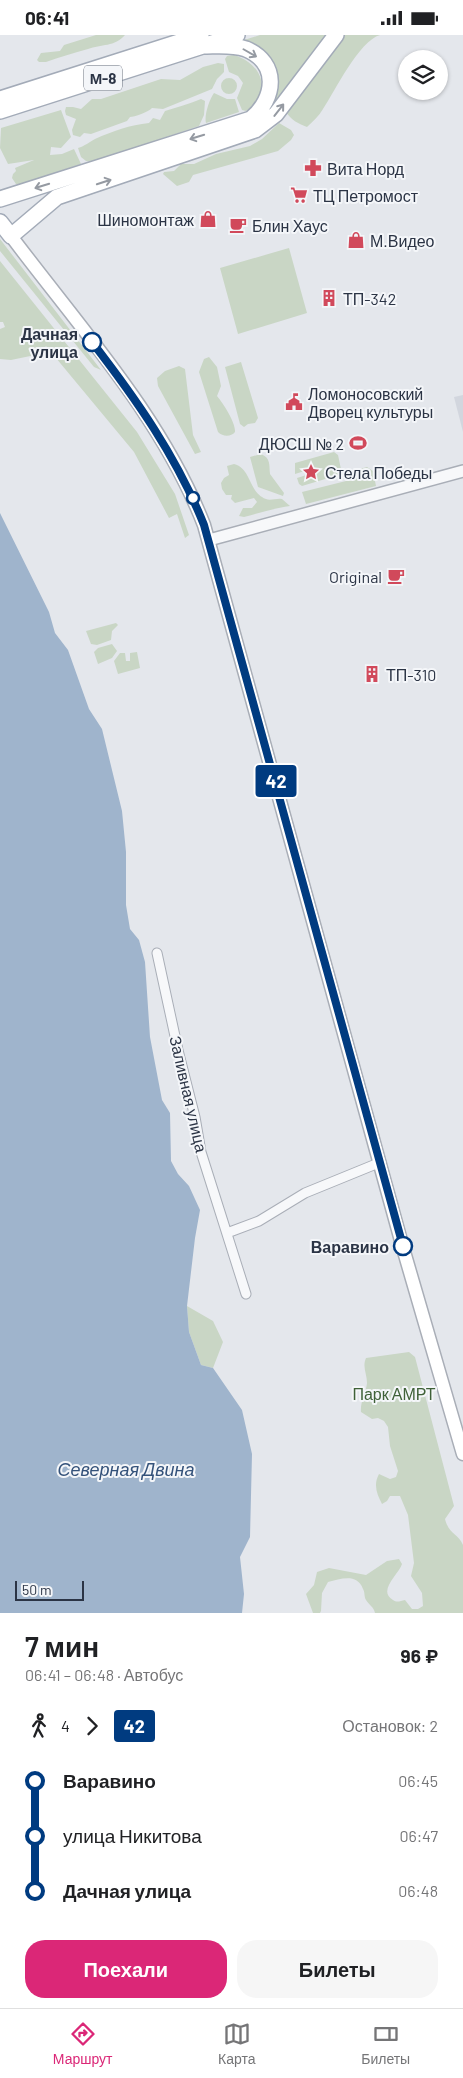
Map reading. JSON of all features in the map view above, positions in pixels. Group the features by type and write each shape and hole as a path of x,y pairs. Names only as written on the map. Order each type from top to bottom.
{"main road":[{"path":"200,38 237,35"},
{"path":"11,236 57,197 240,137 261,127 276,114 336,35"},
{"path":"0,199 252,119 261,109 269,94 271,80 266,66 246,49 200,38"},
{"name":"М-8","path":"0,111 54,88 200,38"},
{"name":"М-8","path":"0,99 54,88"},
{"path":"0,221 121,380 153,427 193,497 209,541 367,1120 381,1162 403,1248 463,1454"}],"street":[{"path":"209,541 463,471"},
{"name":"Заливная улица","path":"157,953 195,1117 201,1152 246,1294"},
{"path":"227,1233 259,1221 305,1193 381,1162"}],"shaded area":[{"path":"463,395 463,432 454,397"}],"green space":[{"path":"96,35 125,35 117,42 93,47 46,62 39,62 37,60 41,53 60,51 64,45"},
{"path":"260,35 326,35 265,116 274,94 244,40"},
{"path":"342,35 380,35 372,39 356,56 320,114 307,127 304,126 286,112"},
{"path":"234,55 252,65 258,72 261,80 260,96 246,111 242,110 237,98 243,83 238,76 229,72 225,59 227,56"},
{"path":"218,63 224,64 224,72 217,79 212,89 163,109 152,108 130,117 127,121 91,134 84,133 80,137 73,135 72,130 76,119 66,115 66,107 81,109 92,99 101,99 161,79 180,80 203,67"},
{"path":"226,78 232,78 237,83 235,92 226,94 221,89 221,83"},
{"path":"214,93 227,99 235,99 239,112 206,123 207,108"},
{"path":"201,99 205,101 204,115 199,126 92,162 86,161 81,157 78,148 95,139 135,125 149,123 153,118 160,120 165,111"},
{"path":"61,110 71,137 61,148 51,147 50,155 62,154 74,149 81,164 16,184 12,178 16,171 15,168 34,160 8,164 0,148 1,128"},
{"path":"279,123 291,130 294,135 278,151 193,175 189,182 177,186 163,174 164,172 174,171 181,164 194,164 216,154 250,146 262,139"},
{"path":"0,239 101,370 94,367 0,251"},
{"path":"289,248 307,313 238,334 220,268"},
{"path":"0,261 137,432 175,494 189,535 185,538 177,514 169,518 134,452 46,346 40,354 11,360 0,359 0,329 5,327 3,322 0,322"},
{"path":"209,357 217,367 221,386 217,396 229,413 235,428 235,432 229,436 218,432 199,372 204,359"},
{"path":"241,362 258,418 255,423 244,427 240,424 225,367"},
{"path":"179,366 185,369 193,435 201,452 195,454 158,386 157,378 165,371"},
{"path":"334,452 338,455 342,474 302,486 299,484 297,478 313,473 311,469 295,474 295,463"},
{"path":"261,454 268,460 270,474 284,493 283,496 258,487 250,457"},
{"path":"234,464 244,471 260,496 268,500 282,499 290,506 244,517 239,516 243,508 252,508 257,502 254,498 235,503 231,499 232,495 226,495 222,489 221,483 229,475 227,466"},
{"path":"367,467 373,471 376,486 306,504 302,492 362,477 360,469"},
{"path":"116,623 118,625 112,631 111,640 97,645 91,644 86,631"},
{"path":"112,644 117,651 112,658 98,664 94,652 98,648"},
{"path":"137,652 140,668 118,674 114,661 120,653 125,653 126,661 130,661 130,653"},
{"path":"187,1306 213,1321 223,1342 213,1368 201,1365 189,1332"},
{"name":"Парк АМРТ","path":"409,1352 415,1357 454,1506 445,1519 451,1531 459,1538 463,1545 463,1613 375,1613 374,1609 365,1599 364,1590 360,1584 348,1578 328,1582 322,1593 321,1611 320,1613 313,1613 306,1594 314,1585 317,1572 329,1568 366,1575 387,1561 399,1559 402,1564 390,1582 387,1592 389,1596 396,1601 405,1600 412,1609 418,1609 423,1606 422,1593 411,1576 414,1563 408,1515 400,1496 390,1496 382,1504 376,1489 379,1474 390,1479 396,1477 398,1471 390,1446 388,1427 384,1421 378,1418 372,1419 361,1412 367,1383 366,1358"}],"water":[{"name":"Северная Двина","path":"0,513 49,612 55,633 68,650 89,709 102,729 122,811 126,852 126,905 130,929 139,940 145,962 150,1037 162,1100 170,1113 171,1161 178,1174 189,1186 200,1210 187,1306 189,1332 201,1365 213,1368 242,1410 252,1454 250,1537 240,1557 244,1594 242,1613 0,1613"}],"bus line":[{"name":"42","path":"92,342 153,427 182,475 204,525 403,1246"}],"place":[{"name":"Вита Норд","path":"313,168"},
{"name":"ТЦ Петромост","path":"299,195"},
{"name":"Шиномонтаж","path":"208,219"},
{"name":"Блин Хаус","path":"238,225"},
{"name":"М.Видео","path":"356,240"},
{"name":"ТП-342","path":"329,298"},
{"name":"Дачная улица","path":"92,342"},
{"name":"Ломоносовский Дворец культуры","path":"294,402"},
{"name":"ДЮСШ № 2","path":"358,443"},
{"name":"Стела Победы","path":"311,472"},
{"name":"Original","path":"396,576"},
{"name":"ТП-310","path":"372,674"},
{"name":"Варавино","path":"403,1246"}]}
